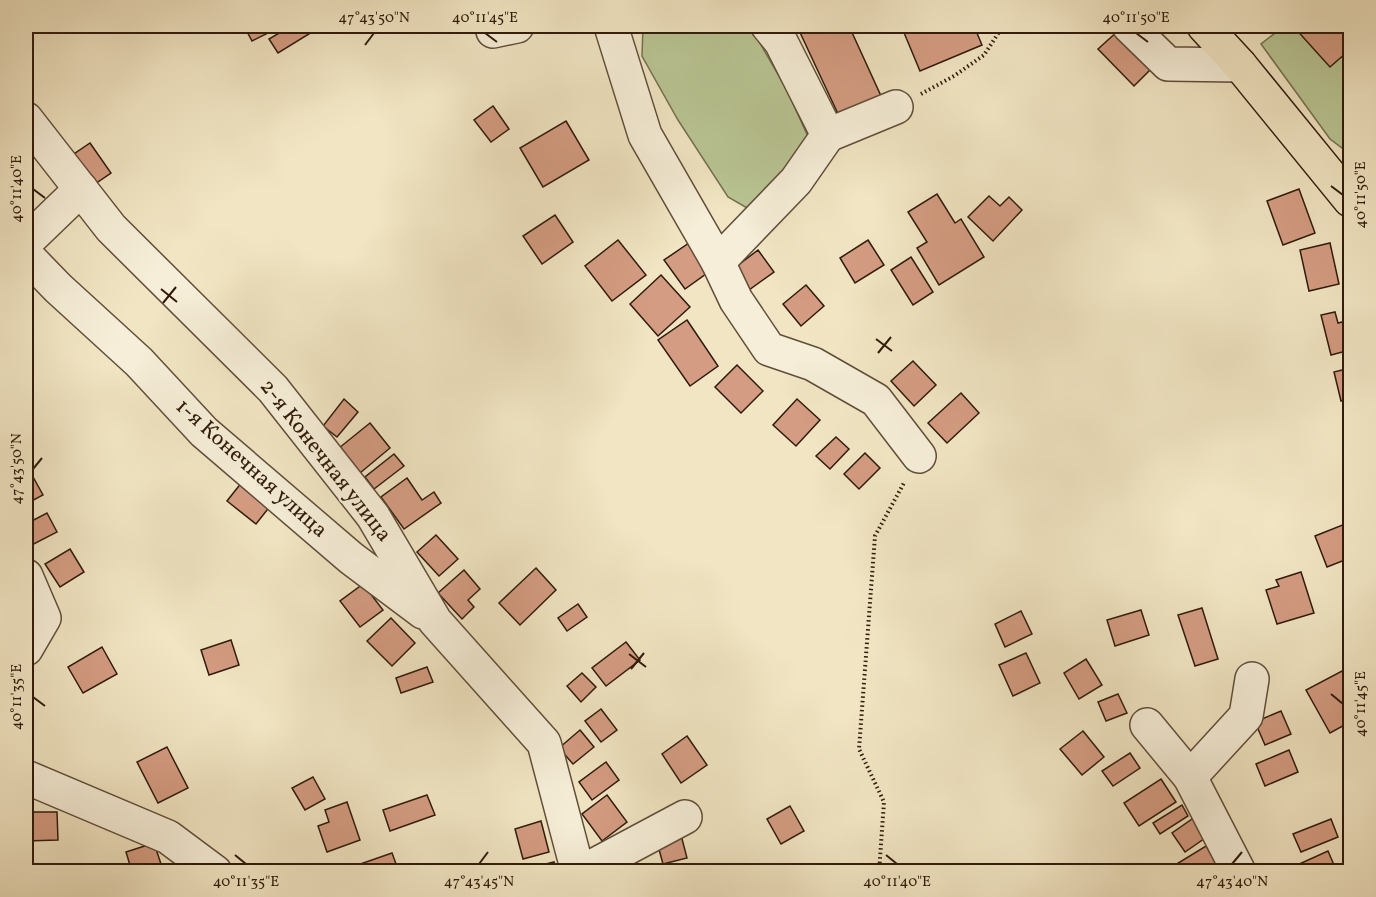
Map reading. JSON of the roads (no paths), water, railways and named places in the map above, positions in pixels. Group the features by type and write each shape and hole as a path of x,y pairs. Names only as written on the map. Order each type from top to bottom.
{"main road":[{"path":"1204,26 1240,65 1350,201"}],"street":[{"path":"611,26 645,135 718,262 736,300 769,349 813,364 876,400 919,456"},
{"path":"768,26 781,42 828,135"},
{"path":"1130,26 1168,64 1240,65"},
{"path":"718,262 796,181 828,135 896,107"},
{"name":"2-я Конечная улица","path":"26,119 111,228 273,389 373,516 435,621 544,744 580,872"},
{"path":"26,242 81,189"},
{"name":"1-я Конечная улица","path":"26,255 58,288 139,362 204,432 351,558 435,621"},
{"path":"26,576 44,618 26,649"},
{"path":"1190,777 1246,716 1252,679"},
{"path":"1147,725 1190,777 1239,872"},
{"path":"26,777 168,837 216,872"},
{"path":"580,872 685,817"}]}
